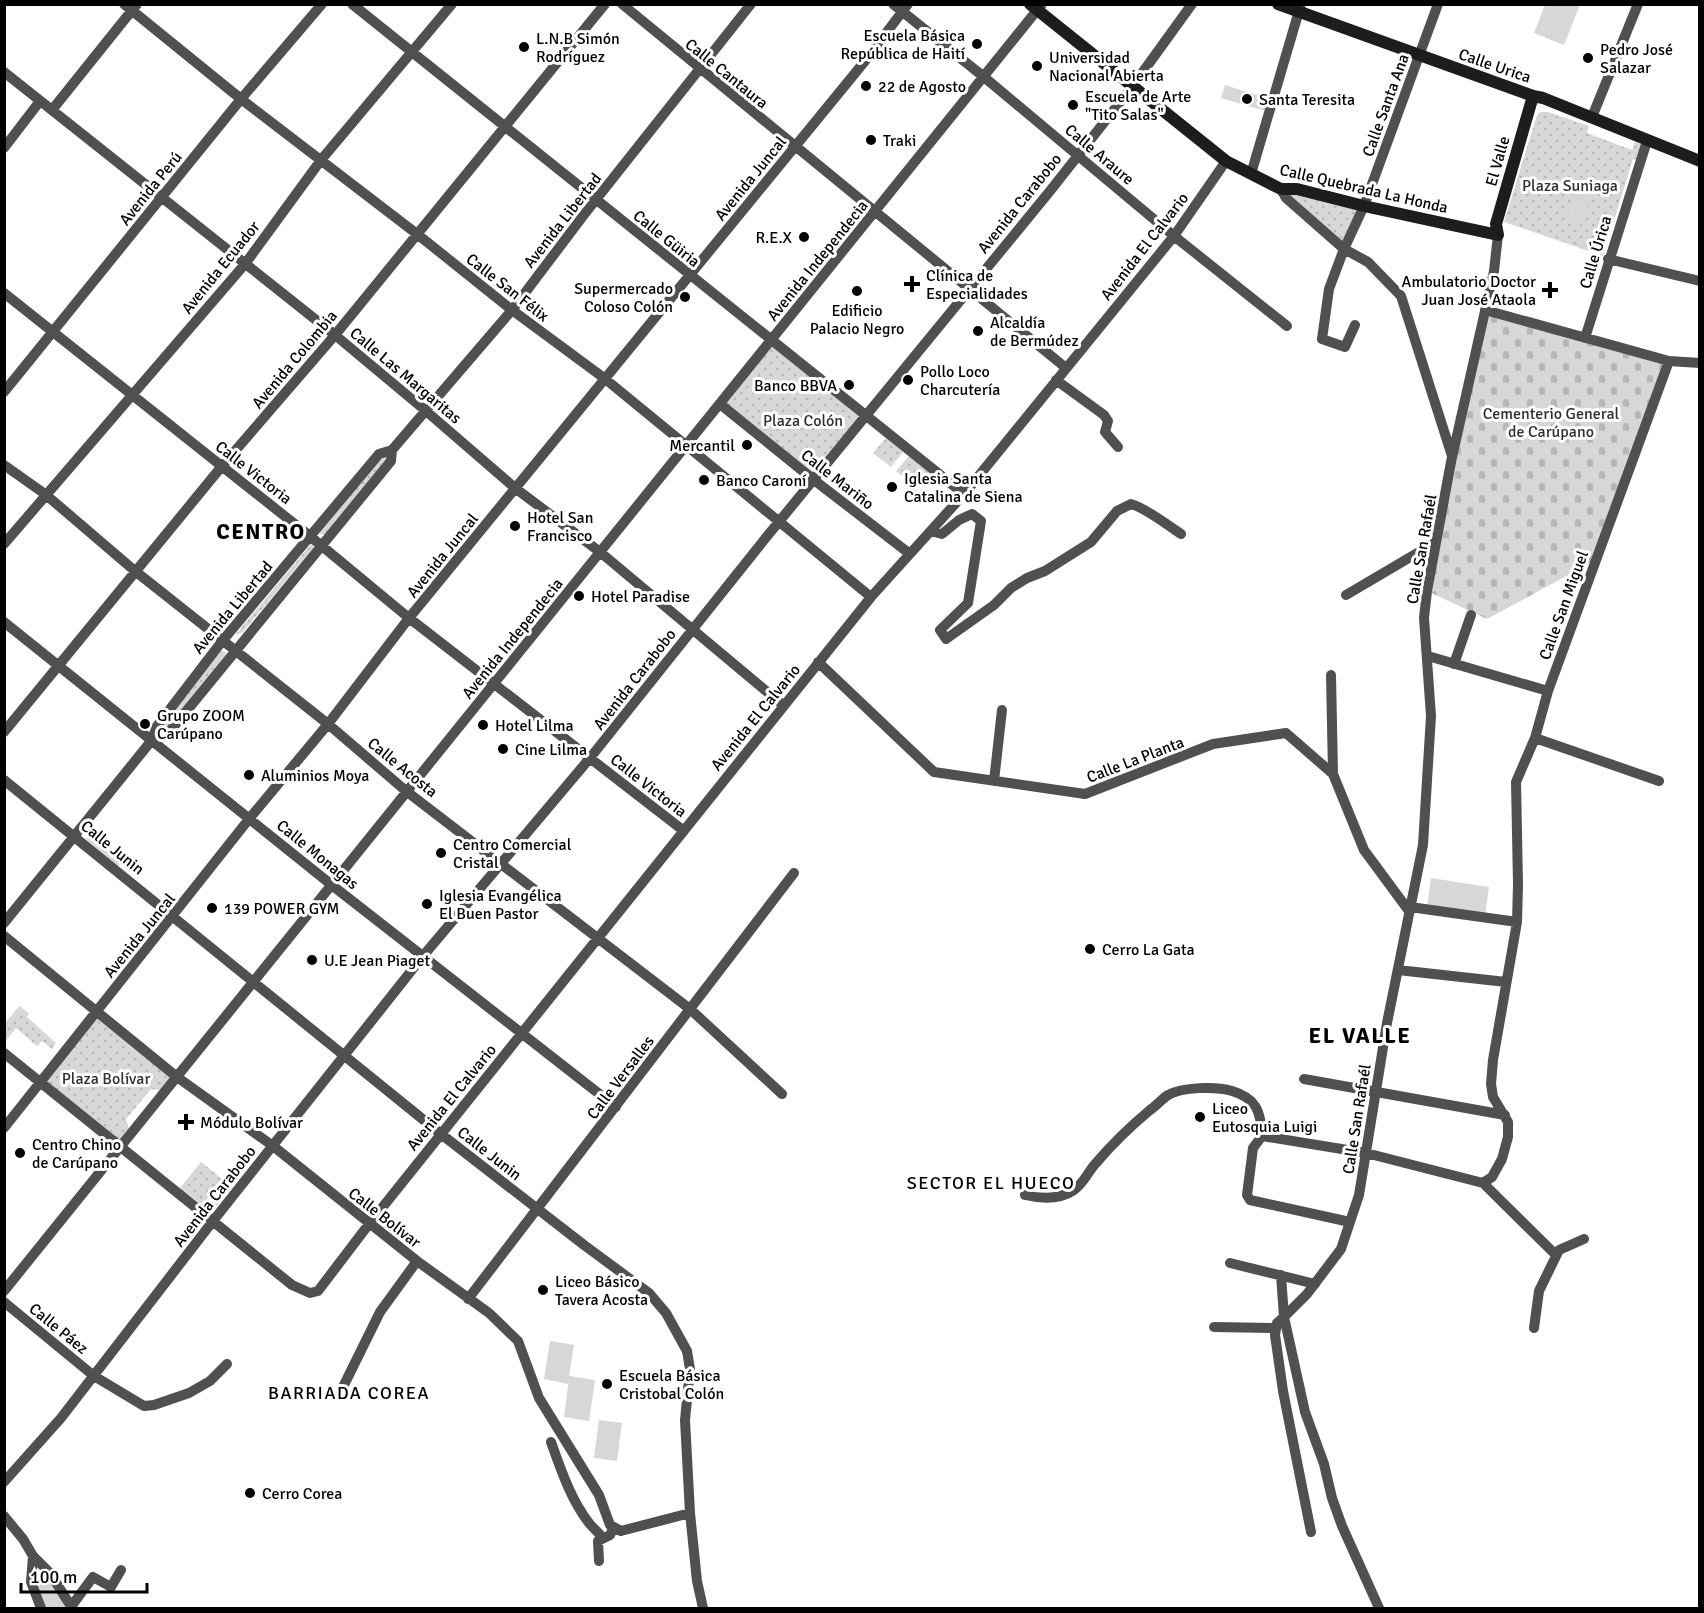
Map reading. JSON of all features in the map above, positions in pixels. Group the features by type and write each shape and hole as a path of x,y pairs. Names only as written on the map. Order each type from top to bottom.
{"main road":[{"name":"Calle Urica","path":"1278,4 1300,8 1419,57 1543,98 1700,161"},
{"name":"Calle Quebrada La Honda","path":"1037,6 1132,87 1226,161 1281,189 1298,189 1498,235"},
{"name":"El Valle","path":"1498,235 1496,224 1533,96"}],"street":[{"name":"Avenida Perú","path":"4,392 241,99 322,4"},
{"name":"Calle Güiria","path":"352,4 964,494"},
{"name":"Avenida Ecuador","path":"4,544 245,264 321,160 452,4"},
{"name":"Avenida Colombia","path":"4,732 605,4"},
{"name":"Calle Cantaura","path":"622,4 699,70 1066,368"},
{"name":"Avenida Libertad","path":"152,740 166,736 391,461 393,450 512,310 751,4"},
{"name":"Avenida Carabobo","path":"4,1482 61,1418 213,1221 423,956 503,864 590,758 1132,87 1192,4"},
{"name":"Calle Santa Ana","path":"1355,325 1346,347 1322,339 1329,289 1364,206 1438,4"},
{"path":"1592,117 1638,4"},
{"name":"Avenida Independecia","path":"4,1291 333,886 406,791 984,76 1037,6"},
{"name":"Calle San Félix","path":"131,7 241,99 512,310 604,378 871,597"},
{"path":"52,110 131,7"},
{"name":"Calle Araure","path":"901,7 1174,236 1287,327"},
{"name":"Avenida Juncal","path":"4,1128 249,819 328,724 410,618 795,147 901,7"},
{"path":"1251,174 1300,8"},
{"name":"Calle Las Margaritas","path":"4,72 334,335 515,488 600,552 784,706"},
{"path":"4,148 40,101"},
{"name":"Calle Úrica","path":"1585,338 1647,141"},
{"name":"Avenida El Calvario","path":"213,1221 292,1285 310,1293 318,1291 818,662 871,597 964,494 1174,236 1226,161"},
{"name":"Calle San Rafaél","path":"1281,189 1287,198 1344,249 1368,262 1401,296 1452,457"},
{"name":"Calle San Rafaél","path":"1276,1328 1277,1323 1315,1284 1341,1250 1359,1195 1398,970 1423,845 1431,717 1424,618 1452,457 1494,271 1498,235"},
{"path":"1608,259 1700,281"},
{"name":"Calle Victoria","path":"4,293 410,618 684,831"},
{"path":"1485,310 1669,361 1700,363"},
{"name":"Calle San Miguel","path":"1505,1115 1493,1097 1491,1084 1516,922 1518,884 1516,782 1535,738 1548,691 1669,361"},
{"path":"1056,380 1104,415 1108,421 1105,432 1118,447"},
{"name":"Calle Mariño","path":"720,404 910,554"},
{"name":"Avenida Libertad","path":"4,923 152,740 157,726 223,640 379,454 393,450"},
{"name":"Calle Acosta","path":"4,465 45,495 135,571 328,724 406,791 690,1009 782,1094"},
{"path":"931,531 942,534 958,520 972,514 981,521 968,603 940,630 946,639 994,605 1011,588 1045,571 1091,542 1117,511 1131,504 1141,507 1181,534"},
{"path":"1346,595 1436,542"},
{"path":"1454,664 1470,615"},
{"name":"Calle Monagas","path":"4,622 333,886 616,1107"},
{"path":"1428,656 1548,691"},
{"name":"Calle La Planta","path":"818,662 934,772 1085,794 1213,744 1286,733 1333,774 1364,850 1410,909"},
{"path":"1331,675 1333,774"},
{"path":"994,781 1002,710"},
{"path":"1535,738 1659,781"},
{"name":"Calle Junin","path":"4,780 441,1134 649,1293 666,1312 687,1351 690,1370 685,1420 690,1513 697,1581 703,1608"},
{"name":"Calle Versalles","path":"468,1299 794,873"},
{"path":"1410,909 1516,922"},
{"name":"Calle Bolívar","path":"4,936 177,1077 273,1146 369,1224 489,1313 518,1341 539,1398 599,1495 610,1525 614,1527"},
{"path":"1398,970 1506,982"},
{"path":"4,1053 213,1221"},
{"path":"1304,1079 1505,1115 1508,1122 1508,1137 1502,1159 1492,1177 1483,1183"},
{"path":"1025,1195 1041,1198 1058,1197 1073,1191 1086,1179 1090,1169 1107,1151 1168,1095 1183,1090 1226,1089 1241,1094 1257,1106 1261,1123 1262,1136 1253,1148 1247,1195 1250,1200 1350,1222"},
{"path":"1262,1136 1366,1153 1483,1183 1556,1255"},
{"path":"1534,1329 1539,1291 1556,1255 1559,1250 1584,1239"},
{"path":"343,1387 380,1312 417,1261"},
{"path":"1230,1263 1315,1284"},
{"path":"1281,1275 1284,1317 1305,1412 1324,1464 1342,1526 1379,1608"},
{"name":"Calle Páez","path":"4,1302 94,1376 144,1406 154,1405 189,1393 210,1381 227,1364"},
{"path":"1214,1327 1276,1328 1283,1391 1311,1532"},
{"path":"551,1442 572,1494 590,1524 602,1537"},
{"path":"598,1561 598,1541 610,1535 614,1527 621,1531 690,1513"},
{"path":"4,1516 23,1539 33,1556 50,1573 71,1608 93,1577 111,1587 121,1570"},
{"path":"33,1556 32,1582 41,1608"}],"green space":[{"path":"1545,5 1580,5 1564,45 1534,33"},
{"name":"Santa Teresita","path":"1225,85 1273,100 1269,112 1221,98"},
{"name":"Plaza Suniaga","path":"1540,112 1548,112 1589,126 1587,133 1632,150 1635,142 1644,145 1639,160 1633,159 1603,256 1504,222 1537,115"},
{"path":"1579,181 1595,186 1581,225 1566,220"},
{"path":"1286,191 1360,209 1343,244"},
{"name":"Cementerio General de Carúpano","path":"1485,310 1669,361 1596,560 1487,619 1427,591"},
{"name":"Plaza Colón","path":"773,346 859,417 811,474 725,403"},
{"path":"886,438 903,452 891,467 873,453"},
{"path":"383,454 387,458 324,535 320,534 320,531"},
{"path":"909,456 929,472 916,487 896,471"},
{"path":"311,544 313,548 242,633 236,634"},
{"path":"220,650 226,652 225,655 164,731 159,732"},
{"path":"92,832 124,859 118,866 86,839"},
{"path":"1431,878 1489,887 1485,915 1427,907"},
{"path":"20,1006 29,1014 27,1017 56,1043 52,1049 42,1041 37,1046 16,1028 5,1042 5,1023"},
{"name":"Plaza Bolívar","path":"99,1015 173,1080 163,1091 151,1089 126,1119 130,1132 122,1142 46,1083"},
{"path":"201,1162 232,1187 213,1210 208,1210 180,1188"},
{"path":"550,1341 574,1345 569,1376 595,1380 589,1421 564,1417 569,1379 568,1384 544,1379"},
{"path":"599,1420 622,1423 617,1461 594,1458"},
{"path":"52,1579 65,1608 45,1608 35,1587"}],"place":[{"name":"Escuela Básica República de Haití","path":"977,44"},
{"name":"L.N.B Simón Rodríguez","path":"524,47"},
{"name":"Pedro José Salazar","path":"1588,58"},
{"name":"Universidad Nacional Abierta","path":"1037,66"},
{"name":"22 de Agosto","path":"866,86"},
{"name":"Santa Teresita","path":"1247,99"},
{"name":"Escuela de Arte \"Tito Salas\"","path":"1073,105"},
{"name":"Traki","path":"871,140"},
{"name":"R.E.X","path":"804,237"},
{"name":"Clínica de Especialidades","path":"912,284"},
{"name":"Ambulatorio Doctor Juan José Ataola","path":"1550,290"},
{"name":"Edificio Palacio Negro","path":"857,291"},
{"name":"Supermercado Coloso Colón","path":"685,297"},
{"name":"Alcaldía de Bermúdez","path":"978,331"},
{"name":"Pollo Loco Charcutería","path":"908,380"},
{"name":"Banco BBVA","path":"849,385"},
{"name":"Mercantil","path":"747,445"},
{"name":"Banco Caroní","path":"704,480"},
{"name":"Iglesia Santa Catalina de Siena","path":"892,487"},
{"name":"Hotel San Francisco","path":"515,526"},
{"name":"Hotel Paradise","path":"579,596"},
{"name":"Grupo ZOOM Carúpano","path":"145,724"},
{"name":"Hotel Lilma","path":"483,725"},
{"name":"Cine Lilma","path":"503,749"},
{"name":"Aluminios Moya","path":"249,775"},
{"name":"Centro Comercial Cristal","path":"441,853"},
{"name":"Iglesia Evangélica El Buen Pastor","path":"427,904"},
{"name":"139 POWER GYM","path":"212,908"},
{"name":"Cerro La Gata","path":"1090,949"},
{"name":"U.E Jean Piaget","path":"312,960"},
{"name":"Liceo Eutosquia Luigi","path":"1200,1117"},
{"name":"Módulo Bolívar","path":"186,1122"},
{"name":"Centro Chino de Carúpano","path":"20,1153"},
{"name":"Liceo Básico Tavera Acosta","path":"543,1290"},
{"name":"Escuela Básica Cristobal Colón","path":"607,1384"},
{"name":"Cerro Corea","path":"250,1493"}],"district":[{"name":"CENTRO","path":"261,531"},
{"name":"EL VALLE","path":"1360,1035"},
{"name":"SECTOR EL HUECO","path":"991,1183"},
{"name":"BARRIADA COREA","path":"349,1393"}]}
